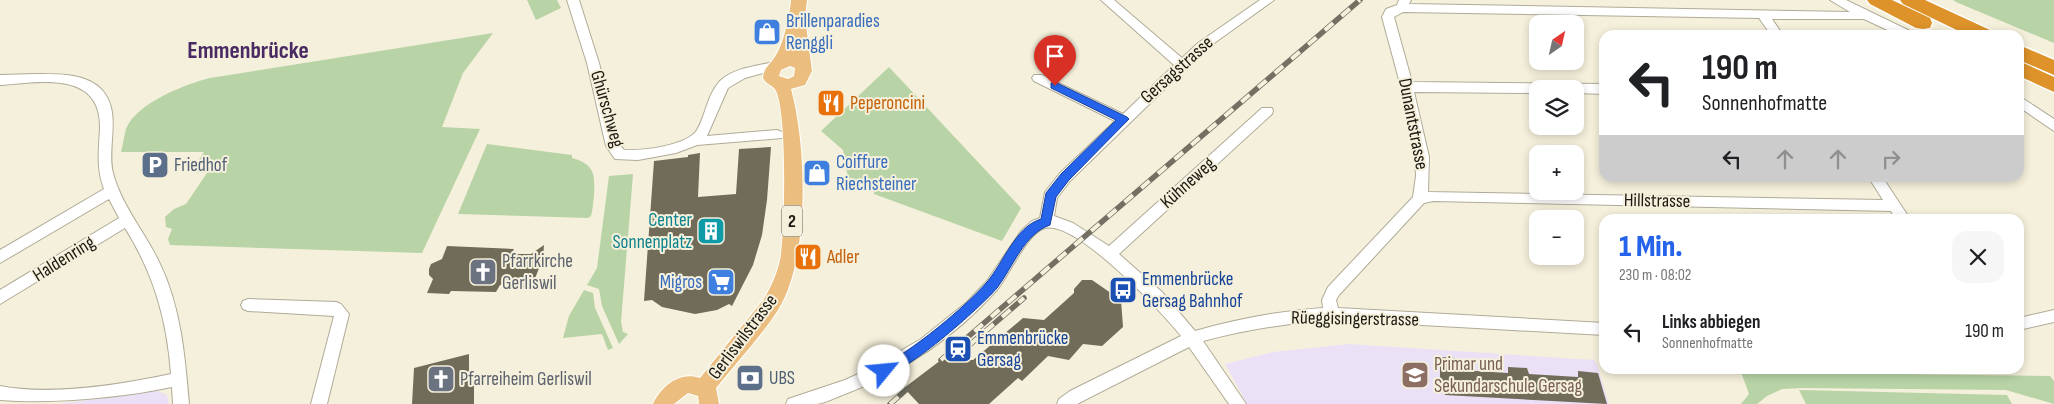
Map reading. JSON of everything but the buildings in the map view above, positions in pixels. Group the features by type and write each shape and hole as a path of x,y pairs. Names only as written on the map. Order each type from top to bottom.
{"highway":[{"path":"1909,0 1972,30"},
{"path":"1871,7 1935,30"},
{"path":"2024,54 2054,68"},
{"path":"2024,70 2054,85"}],"main road":[{"path":"781,75 797,17 799,0"},
{"path":"781,75 795,61 802,65 800,29 797,17"},
{"name":"Gerliswilstrasse","path":"707,396 762,318 780,287 791,244 794,168 787,104 781,75"},
{"path":"663,404 673,392 683,386 695,385 707,396"}],"street":[{"name":"Ghürschweg","path":"573,0 593,63 617,154 633,155 685,145 697,140"},
{"path":"1106,0 1181,64"},
{"name":"Gersagstrasse","path":"1046,222 1050,196 1065,177 1123,119 1202,46 1268,0"},
{"path":"1836,0 1871,7 1901,30"},
{"path":"1404,4 1860,16 1871,7"},
{"name":"Dunantstrasse","path":"1404,4 1390,12 1388,16 1407,87 1422,157 1423,176 1420,199"},
{"path":"1762,13 1774,30"},
{"path":"777,135 706,141 697,140 717,98 748,82 781,75"},
{"path":"0,80 40,78 73,81 96,92 103,103 105,116 105,168 112,191 127,220 153,262 166,294 178,351 181,404"},
{"path":"1038,78 1123,119"},
{"path":"1407,87 1599,89"},
{"path":"2024,105 2054,126"},
{"name":"Kühneweg","path":"1109,256 1267,111"},
{"path":"1879,182 1900,214"},
{"path":"0,257 112,191"},
{"name":"Hillstrasse","path":"1420,199 1443,196 1894,206"},
{"path":"1331,314 1329,300 1333,291 1420,199"},
{"name":"Haldenring","path":"0,298 127,220"},
{"path":"794,404 859,382 905,360 929,342 991,286 1028,233 1036,225 1046,222 1054,222 1076,231 1109,256 1165,305 1192,338 1238,404"},
{"path":"248,305 336,308 342,314 319,404"},
{"name":"Rüeggisingerstrasse","path":"1065,404 1076,396 1192,338 1265,320 1331,314 1599,329"},
{"path":"2024,323 2054,316"},
{"path":"0,393 35,398 155,385 179,379"}],"shaded area":[{"name":"Primar und Sekundarschule Gersag","path":"1349,344 1594,360 1597,364 1609,404 1247,404 1225,364 1273,352"},
{"path":"158,391 167,395 169,404 57,404"}],"green space":[{"path":"527,0 557,0 561,8 536,20"},
{"path":"1953,0 2054,0 2054,43 2024,30"},
{"path":"493,33 463,73 442,127 480,129 422,253 170,245 168,239 172,229 166,227 165,217 174,209 186,204 207,173 191,172 204,152 121,152 126,129 131,120 140,111 163,96 200,81"},
{"path":"889,67 1021,208 1002,241 874,194 874,185 848,178 843,150 821,131"},
{"path":"487,144 572,155 572,158 580,160 589,167 594,176 591,216 588,218 458,214"},
{"path":"633,174 621,322 623,332 628,334 619,344 602,306 599,289 587,285 597,268 609,176"},
{"path":"584,290 593,293 595,308 613,348 608,350 602,334 563,338 569,316"},
{"path":"1742,374 2050,376 2054,381 2054,404 2006,390 1803,388 1782,389 1767,396 1757,404 1741,404 1749,394"},
{"path":"1799,390 2007,395 2012,404 1806,404"}],"railway":[{"path":"941,360 1360,0"},
{"path":"952,360 1024,298"},
{"path":"890,404 906,390"}],"place":[{"name":"Brillenparadies Renggli","path":"767,32"},
{"name":"Peperoncini","path":"831,103"},
{"name":"Friedhof","path":"155,165"},
{"name":"Coiffure Riechsteiner","path":"817,173"},
{"name":"Center Sonnenplatz","path":"711,231"},
{"name":"Adler","path":"808,257"},
{"name":"Pfarrkirche Gerliswil","path":"483,272"},
{"name":"Migros","path":"721,282"},
{"name":"Emmenbrücke Gersag Bahnhof","path":"1123,290"},
{"name":"Emmenbrücke Gersag","path":"958,349"},
{"name":"Primar und Sekundarschule Gersag","path":"1415,375"},
{"name":"UBS","path":"750,378"},
{"name":"Pfarreiheim Gerliswil","path":"441,379"}],"district":[{"name":"Emmenbrücke","path":"248,50"}],"route":[{"path":"884,371 905,360 929,342 991,286 1028,233 1036,225 1046,222 1050,196 1065,177 1123,119 1055,86"}]}
